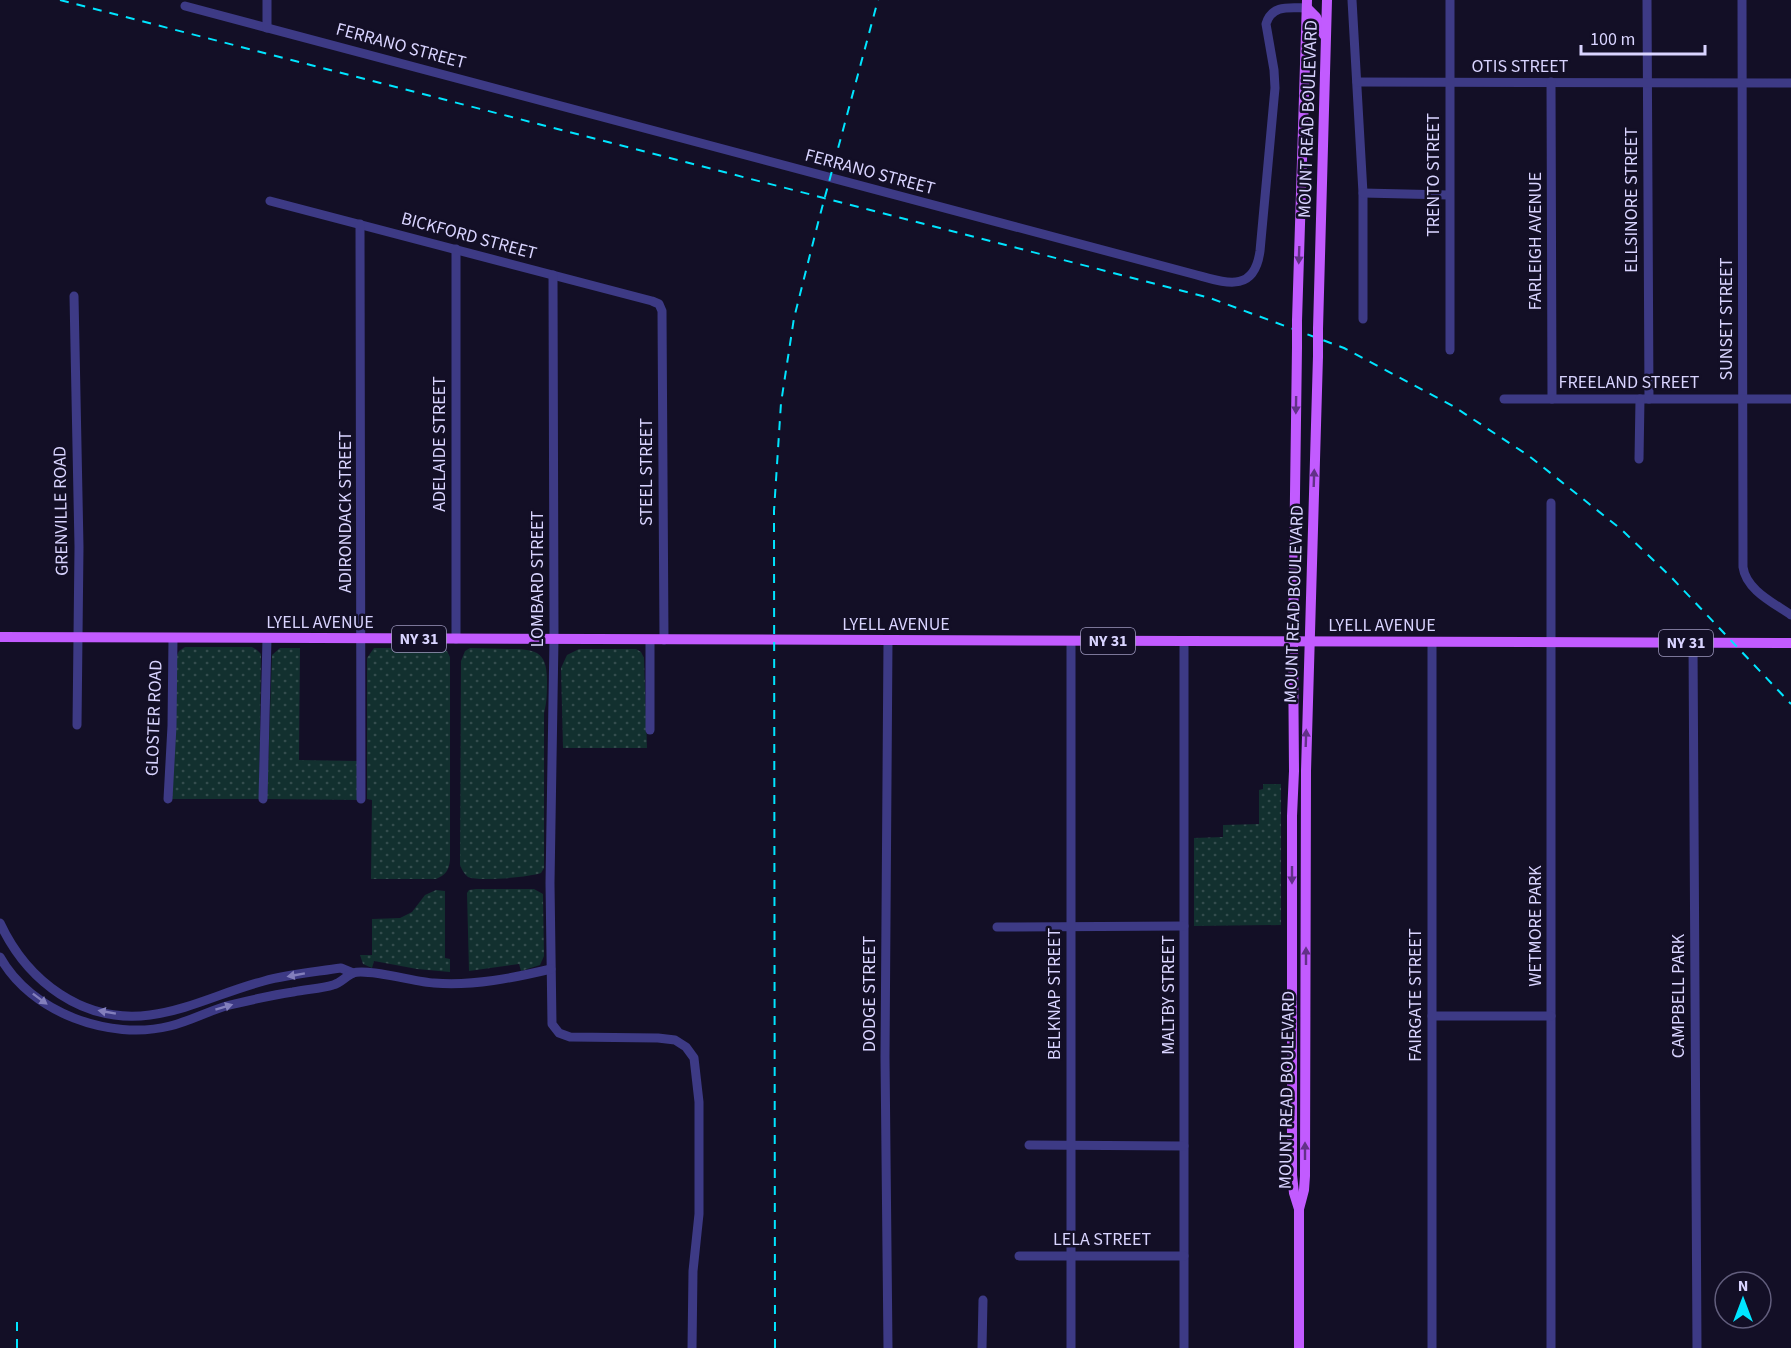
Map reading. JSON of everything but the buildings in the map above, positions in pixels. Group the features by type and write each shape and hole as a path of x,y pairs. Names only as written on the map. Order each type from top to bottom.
{"main road":[{"name":"MOUNT READ BOULEVARD","path":"1299,1348 1299,1209 1305,1176 1306,771 1327,0"},
{"name":"MOUNT READ BOULEVARD","path":"1299,1209 1293,1193 1292,1175 1293,642 1297,347 1309,3"},
{"path":"1309,3 1327,44"},
{"name":"LYELL AVENUE","path":"0,638 1791,643"}],"street":[{"path":"267,0 267,28"},
{"path":"1352,0 1363,193 1363,319"},
{"name":"TRENTO STREET","path":"1450,0 1450,350"},
{"name":"ELLSINORE STREET","path":"1639,459 1644,399 1647,0"},
{"name":"SUNSET STREET","path":"1742,0 1744,572 1754,588 1791,615"},
{"name":"FERRANO STREET","path":"185,6 1192,274 1237,283 1248,279 1255,271 1260,251 1275,88 1266,24 1273,11 1309,3"},
{"name":"OTIS STREET","path":"1357,82 1791,83"},
{"name":"FARLEIGH AVENUE","path":"1551,82 1552,399"},
{"path":"1363,193 1449,195"},
{"name":"BICKFORD STREET","path":"270,201 659,304"},
{"name":"ADIRONDACK STREET","path":"360,224 361,799"},
{"name":"ADELAIDE STREET","path":"456,249 456,639"},
{"name":"LOMBARD STREET","path":"553,275 554,639 550,884 552,1024 559,1033 570,1037 675,1040 686,1047 694,1058 699,1102 699,1214 693,1271 692,1348"},
{"name":"GRENVILLE ROAD","path":"74,296 79,547 77,724"},
{"name":"STEEL STREET","path":"659,304 662,311 664,640"},
{"name":"FREELAND STREET","path":"1504,399 1791,399"},
{"name":"WETMORE PARK","path":"1551,503 1551,1348"},
{"name":"GLOSTER ROAD","path":"168,799 173,638"},
{"path":"263,799 267,638"},
{"path":"650,640 650,730"},
{"name":"DODGE STREET","path":"888,640 885,1057 888,1348"},
{"name":"BELKNAP STREET","path":"1071,641 1071,1348"},
{"name":"MALTBY STREET","path":"1184,641 1184,1348"},
{"name":"FAIRGATE STREET","path":"1432,642 1432,1348"},
{"name":"CAMPBELL PARK","path":"1693,643 1697,1348"},
{"path":"996,927 1184,926"},
{"path":"1,927 13,948 39,980 59,994 90,1009 126,1015 148,1015 181,1008 264,981 341,968 353,973"},
{"path":"0,957 18,981 52,1007 70,1017 91,1024 130,1030 150,1030 171,1026 227,1006 268,996 335,985 353,973 362,972 456,984 512,978 551,969"},
{"path":"1432,1016 1551,1016"},
{"path":"1029,1145 1184,1146"},
{"name":"LELA STREET","path":"1019,1256 1184,1256"},
{"path":"981,1348 983,1300"}],"green space":[{"path":"185,647 252,647 261,654 259,799 172,799 177,655"},
{"path":"280,648 300,648 299,760 358,761 358,800 267,799 272,655"},
{"path":"374,648 439,648 447,651 450,657 450,860 446,872 436,879 371,879 372,800 367,799 367,658"},
{"path":"470,648 532,651 542,657 545,662 547,684 544,713 544,868 541,873 482,879 468,877 460,865 461,661 465,651"},
{"path":"579,649 636,649 641,652 644,658 647,748 563,748 561,668 567,655"},
{"path":"1263,784 1281,784 1281,925 1194,926 1194,838 1223,837 1223,825 1259,824 1259,790 1263,789"},
{"path":"534,889 543,894 544,956 540,965 521,971 519,964 469,971 467,893 469,890"},
{"path":"436,890 445,891 445,958 450,959 450,972 374,961 372,968 363,964 360,955 372,955 372,919 400,918 412,912 425,895"}],"railway":[{"path":"60,0 1210,298 1344,348 1453,406 1529,456 1622,530 1672,578 1791,704"},
{"path":"775,1348 774,511 781,403 794,318 878,0"},
{"path":"17,1322 17,1348"}]}
